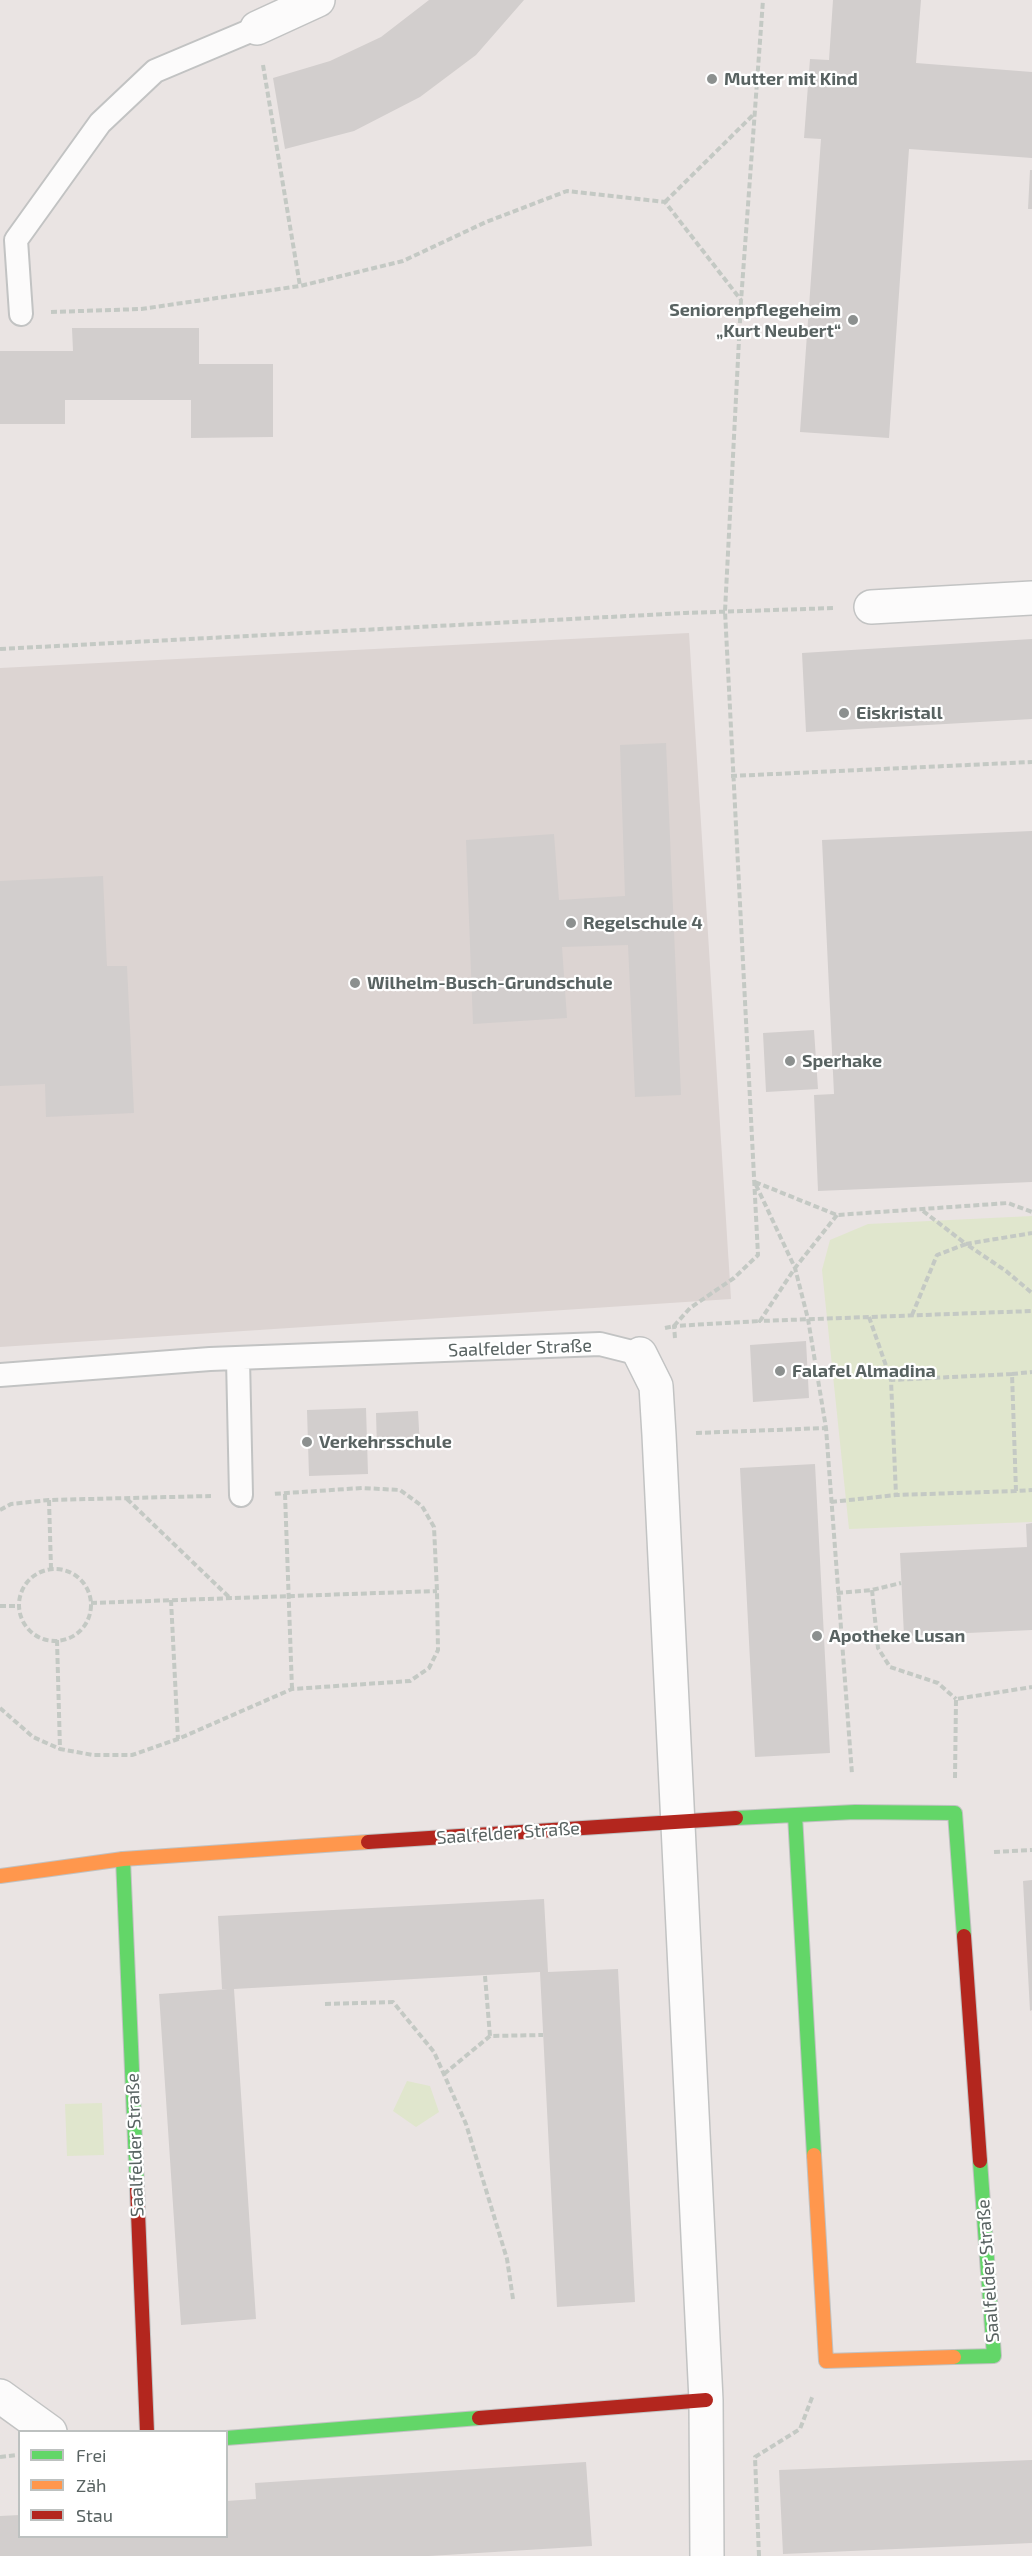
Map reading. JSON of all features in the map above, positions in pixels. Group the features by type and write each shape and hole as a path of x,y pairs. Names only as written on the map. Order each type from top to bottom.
{"street":[{"path":"257,28 318,0"},
{"path":"871,607 1032,598"},
{"name":"Saalfelder Straße","path":"640,1354 656,1386 659,1435 706,2400 707,2556"},
{"name":"Saalfelder Straße","path":"0,1876 123,1859 678,1821 795,1815 855,1812 955,1813 994,2356 826,2361 795,1815"},
{"name":"Saalfelder Straße","path":"123,1859 147,2430"},
{"path":"0,2396 47,2430"},
{"path":"228,2438 706,2400"}],"lane":[{"path":"21,314 16,240 100,123 155,71 257,28"},
{"name":"Saalfelder Straße","path":"0,1375 238,1359 600,1344 640,1354"},
{"path":"238,1359 241,1495"}],"path":[{"path":"663,1329 674,1326 690,1308 734,1278 758,1255 731,776 725,611 741,301 763,0"},
{"path":"257,28 300,286"},
{"path":"665,202 755,113"},
{"path":"21,314 141,309 300,286 403,261 486,222 567,191 665,202 741,301"},
{"path":"0,649 725,611 871,607"},
{"path":"731,776 1032,762"},
{"path":"754,1182 837,1215 922,1211 1008,1203 1032,1212"},
{"path":"754,1182 795,1268 808,1319 826,1428 855,1812"},
{"path":"922,1211 1006,1271 1032,1293"},
{"path":"760,1322 795,1268 837,1215"},
{"path":"912,1316 937,1255 966,1244 1032,1233"},
{"path":"717,1324 1032,1311"},
{"path":"869,1317 891,1380 896,1495"},
{"path":"891,1380 1032,1372"},
{"path":"1012,1374 1016,1491"},
{"path":"659,1435 826,1428"},
{"path":"0,1510 11,1504 49,1500 285,1494 362,1488 400,1490 422,1506 434,1527 438,1650 429,1668 410,1680 292,1689 178,1739 132,1755 93,1755 60,1749 33,1737 0,1708"},
{"path":"831,1502 896,1495 1032,1490"},
{"path":"285,1494 292,1689"},
{"path":"127,1499 230,1598"},
{"path":"49,1500 51,1568"},
{"path":"51,1568 77,1576 84,1584 91,1603 90,1613 82,1629 66,1639 57,1640 48,1640 32,1632 22,1618 19,1606 27,1584 40,1572 51,1568"},
{"path":"837,1593 872,1590 901,1583"},
{"path":"872,1590 878,1648 890,1666 938,1683 956,1699 955,1813"},
{"path":"91,1603 437,1591"},
{"path":"171,1600 178,1739"},
{"path":"0,1606 19,1606"},
{"path":"57,1640 60,1749"},
{"path":"956,1699 1032,1687"},
{"path":"989,1853 1032,1850"},
{"path":"485,1976 490,2036"},
{"path":"324,2004 393,2002 434,2052 470,2136 507,2259 513,2299"},
{"path":"444,2074 490,2036 543,2035"},
{"path":"759,2556 755,2457 800,2429"},
{"path":"0,2457 18,2454"}],"shaded area":[{"name":"Wilhelm-Busch-Grundschule","path":"689,633 731,1299 0,1347 0,668"}],"green space":[{"path":"1032,1216 1032,1522 849,1529 822,1270 830,1240 868,1224"},
{"path":"407,2081 430,2086 439,2112 416,2127 393,2111"},
{"path":"102,2103 104,2155 67,2156 65,2104"}],"building":[{"path":"429,0 524,0 476,55 420,97 354,131 285,149 273,78 330,61 381,37"},
{"name":"Seniorenpflegeheim „Kurt Neubert“","path":"833,0 921,0 916,63 1032,72 1032,158 909,149 889,438 800,432 821,139 804,138 810,59 829,60"},
{"path":"1030,170 1032,170 1032,209 1028,209"},
{"path":"72,328 199,328 199,364 273,364 273,437 191,438 191,400 65,400 65,424 0,424 0,351 73,351"},
{"path":"1032,639 1032,719 806,732 802,653"},
{"name":"Regelschule 4","path":"666,743 681,1095 635,1097 628,945 562,947 567,1018 473,1024 466,840 554,834 559,900 625,896 620,745"},
{"path":"1032,831 1032,1182 818,1191 814,1095 834,1094 822,840"},
{"path":"103,876 107,966 127,966 134,1113 46,1117 45,1084 0,1086 0,881"},
{"name":"Sperhake","path":"814,1030 818,1089 766,1092 763,1033"},
{"name":"Falafel Almadina","path":"806,1341 809,1398 753,1402 750,1345"},
{"path":"366,1408 368,1474 309,1476 307,1410"},
{"path":"418,1411 420,1448 377,1449 376,1413"},
{"path":"815,1464 830,1753 755,1757 740,1468"},
{"path":"1032,1523 1032,1630 904,1636 900,1553 1027,1547 1026,1524"},
{"path":"1032,1880 1032,2010 1030,2011 1023,1881"},
{"path":"544,1899 548,1972 618,1969 635,2302 557,2307 540,1972 234,1989 256,2319 181,2325 159,1994 228,1989 222,1989 218,1916"},
{"path":"1032,2460 1032,2543 783,2554 779,2470"},
{"path":"586,2462 592,2546 429,2556 0,2556 0,2516 18,2515 18,2538 228,2538 228,2501 256,2499 255,2483"}],"traffic: fast":[{"path":"795,1815 855,1812 955,1813 964,1936"},
{"path":"736,1818 795,1815 814,2155"},
{"path":"123,1859 137,2188"},
{"path":"954,2357 994,2356 980,2161"},
{"path":"228,2438 479,2418"}],"traffic: slow":[{"path":"0,1876 123,1859 368,1842"},
{"path":"814,2155 826,2361 954,2357"}],"traffic: jam":[{"path":"368,1842 736,1818"},
{"path":"964,1936 980,2161"},
{"path":"137,2188 147,2430"},
{"path":"479,2418 706,2400"}],"place":[{"name":"Mutter mit Kind","path":"712,79"},
{"name":"Seniorenpflegeheim „Kurt Neubert“","path":"853,320"},
{"name":"Eiskristall","path":"844,713"},
{"name":"Regelschule 4","path":"571,923"},
{"name":"Wilhelm-Busch-Grundschule","path":"355,983"},
{"name":"Sperhake","path":"790,1061"},
{"name":"Falafel Almadina","path":"780,1371"},
{"name":"Verkehrsschule","path":"307,1442"},
{"name":"Apotheke Lusan","path":"817,1636"}]}
